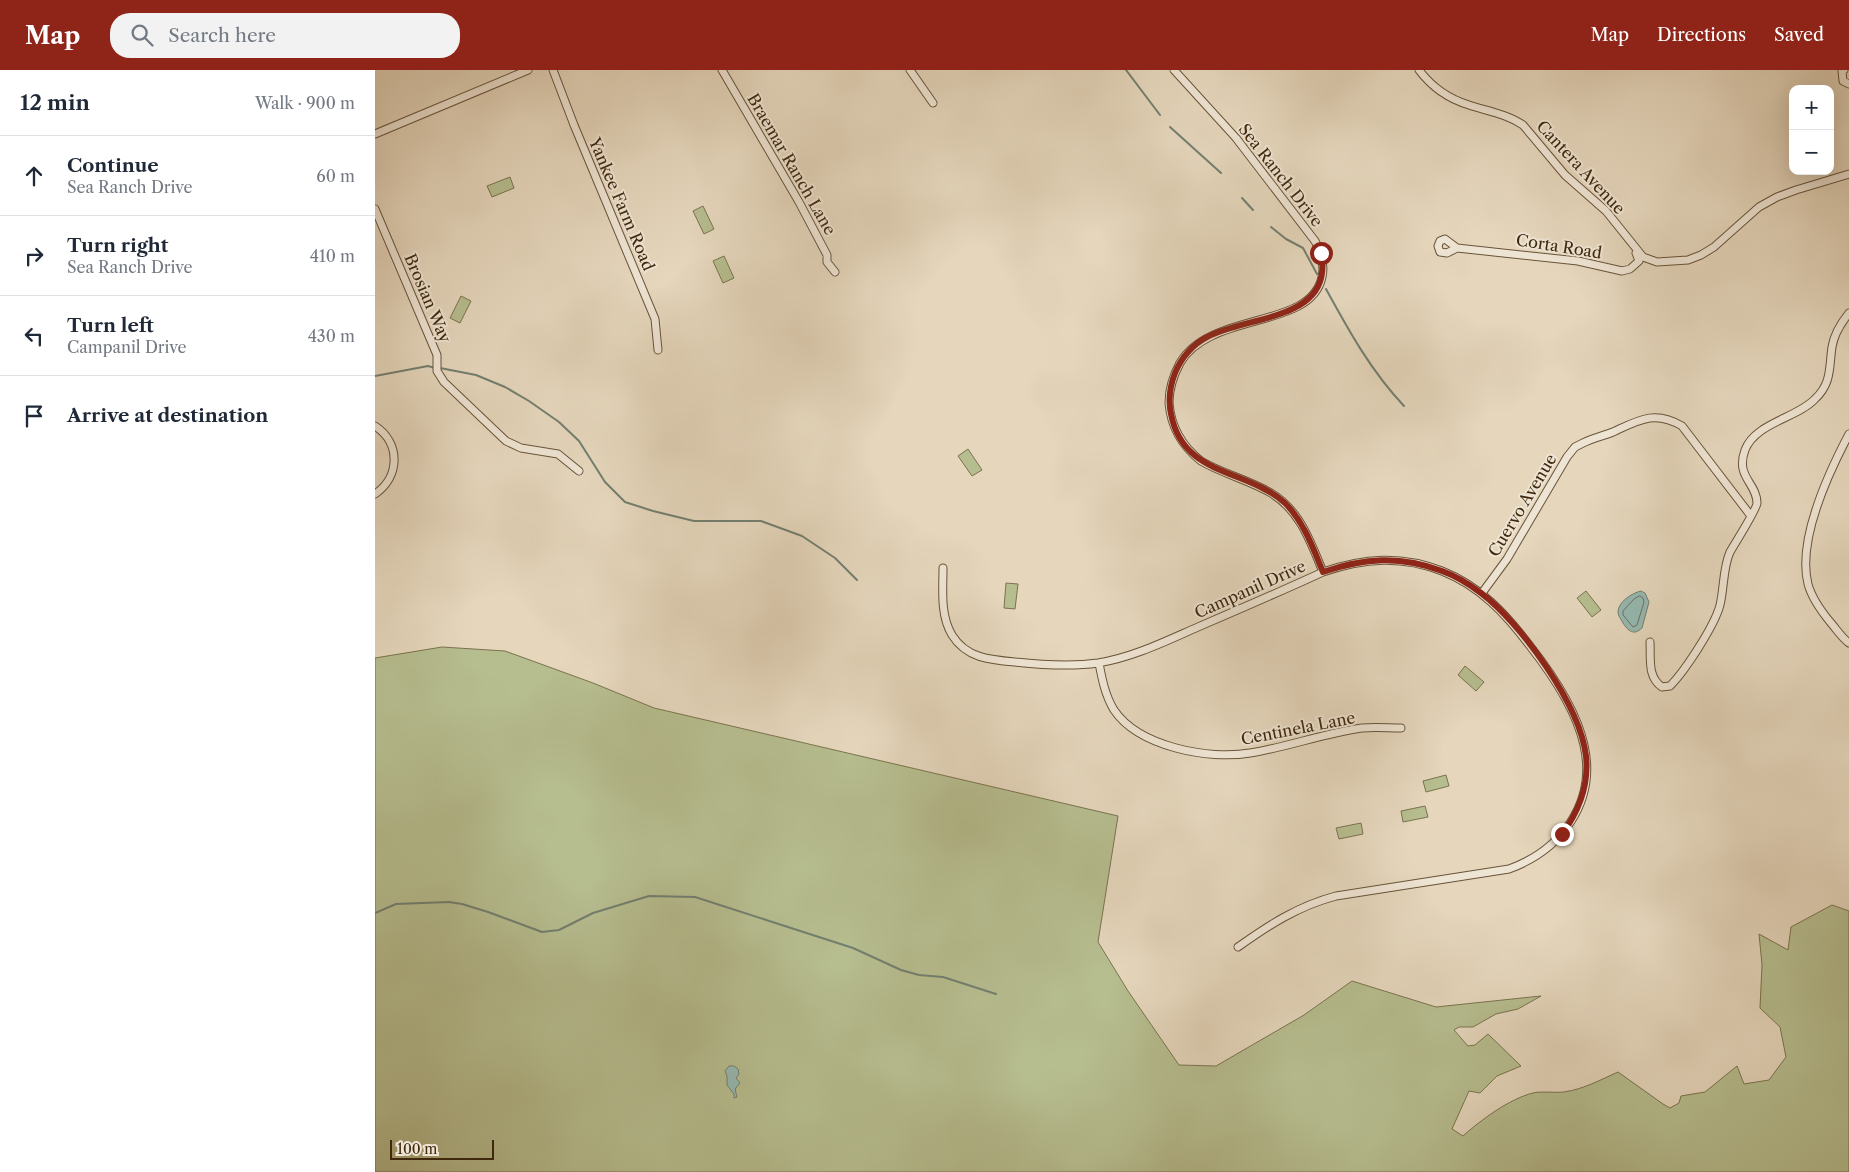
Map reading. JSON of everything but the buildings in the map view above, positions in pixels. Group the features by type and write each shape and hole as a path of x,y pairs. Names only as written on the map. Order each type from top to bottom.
{"street":[{"path":"375,134 526,70"},
{"name":"Yankee Farm Road","path":"553,70 655,319 658,350"},
{"name":"Braemar Ranch Lane","path":"722,70 799,202 827,255 827,262 835,272"},
{"path":"910,70 933,103"},
{"name":"Sea Ranch Drive","path":"1175,70 1236,138 1315,241 1321,253 1323,270 1317,290 1303,304 1217,332 1197,343 1189,351 1176,370 1170,388 1169,405 1172,422 1180,439 1201,461 1264,489 1285,504 1303,526 1323,572"},
{"name":"Cantera Avenue","path":"1419,70 1428,82 1449,97 1467,105 1515,120 1523,126 1565,175 1606,211 1634,249 1643,257 1657,262 1687,260 1701,255 1714,247 1759,207 1771,200 1813,184 1849,174"},
{"path":"1844,70 1842,71 1843,81 1849,84"},
{"name":"Brosian Way","path":"375,209 437,355 437,371 444,382 506,441 521,448 558,454 579,471"},
{"name":"Corta Road","path":"1457,248 1578,261 1622,270 1630,269 1639,261 1634,249"},
{"path":"1650,642 1651,668 1655,680 1662,687 1670,686 1691,658 1713,621 1719,608 1729,555 1755,512 1756,496 1742,468 1746,447 1752,438 1773,424 1806,407 1822,391 1831,369 1832,346 1835,334 1841,322 1849,313"},
{"name":"Cuervo Avenue","path":"1482,593 1507,559 1567,456 1575,447 1643,418 1658,417 1671,420 1682,426 1751,516"},
{"path":"375,426 389,439 395,458 395,467 389,482 375,494"},
{"path":"1849,434 1821,493 1807,549 1806,566 1808,583 1814,599 1823,613 1849,643"},
{"name":"Campanil Drive","path":"943,568 943,608 945,620 956,640 971,653 992,660 1052,666 1099,663 1156,646 1323,572 1375,560 1405,561 1443,571 1482,593 1509,619 1539,658 1567,702 1582,736 1586,757 1582,798 1571,822 1555,842 1523,864 1494,873 1336,896 1319,901 1287,914 1238,947"},
{"name":"Centinela Lane","path":"1099,663 1105,692 1114,710 1125,723 1147,737 1193,751 1218,755 1250,753 1363,728 1401,728"}],"green space":[{"path":"510,177 514,188 492,197 487,186"},
{"path":"703,206 714,229 704,234 693,211"},
{"path":"724,256 734,278 723,283 713,261"},
{"path":"461,296 471,301 460,323 450,318"},
{"path":"968,449 982,470 972,476 958,456"},
{"path":"1006,583 1018,584 1015,609 1004,608"},
{"path":"1586,591 1601,610 1592,617 1577,598"},
{"path":"442,647 505,651 593,683 654,708 1118,816 1098,942 1128,991 1179,1065 1216,1066 1304,1015 1352,981 1436,1007 1541,996 1518,1009 1496,1014 1473,1027 1459,1027 1454,1030 1468,1046 1475,1045 1488,1034 1521,1066 1497,1076 1480,1093 1469,1091 1452,1129 1463,1136 1478,1123 1514,1100 1536,1092 1571,1091 1618,1072 1670,1108 1679,1103 1681,1096 1705,1092 1737,1066 1744,1084 1769,1080 1786,1057 1780,1027 1760,1008 1762,965 1759,934 1788,950 1791,927 1832,905 1849,911 1849,1172 375,1172 375,658"},
{"path":"1465,666 1484,682 1476,691 1458,675"},
{"path":"1446,775 1449,786 1426,792 1423,781"},
{"path":"1425,806 1428,817 1403,822 1401,811"},
{"path":"1361,823 1363,834 1339,839 1336,828"}],"water":[{"path":"1641,591 1645,593 1649,602 1642,628 1634,632 1629,630 1623,623 1618,612 1620,605 1626,598"},
{"path":"729,1066 734,1066 738,1069 739,1074 736,1078 740,1083 735,1089 737,1097 734,1098 734,1094 727,1085 725,1071"}],"waterway":[{"path":"1126,70 1160,115"},
{"path":"1170,127 1221,173"},
{"path":"1242,198 1253,210"},
{"path":"1271,227 1286,239 1303,248 1317,274"},
{"path":"1326,289 1371,365 1404,406"},
{"path":"375,376 428,366 435,368"},
{"path":"440,368 476,375 505,387 559,422 579,441 605,482 625,502 694,521 761,521 802,536 835,558 857,580"},
{"path":"375,913 396,904 449,902 488,912 542,932 559,930 593,913 649,896 695,897 853,948 901,970 919,975 943,977 996,994"}],"route":[{"path":"1321,253 1323,262 1322,278 1315,294 1309,300 1296,308 1217,332 1197,343 1189,351 1176,370 1170,388 1169,399 1172,422 1180,439 1192,454 1201,461 1264,489 1285,504 1303,526 1323,572 1345,565 1375,560 1405,561 1421,564 1443,571 1468,584 1482,593 1509,619 1555,682 1567,702 1582,736 1587,767 1582,798 1571,822 1562,834"}]}
